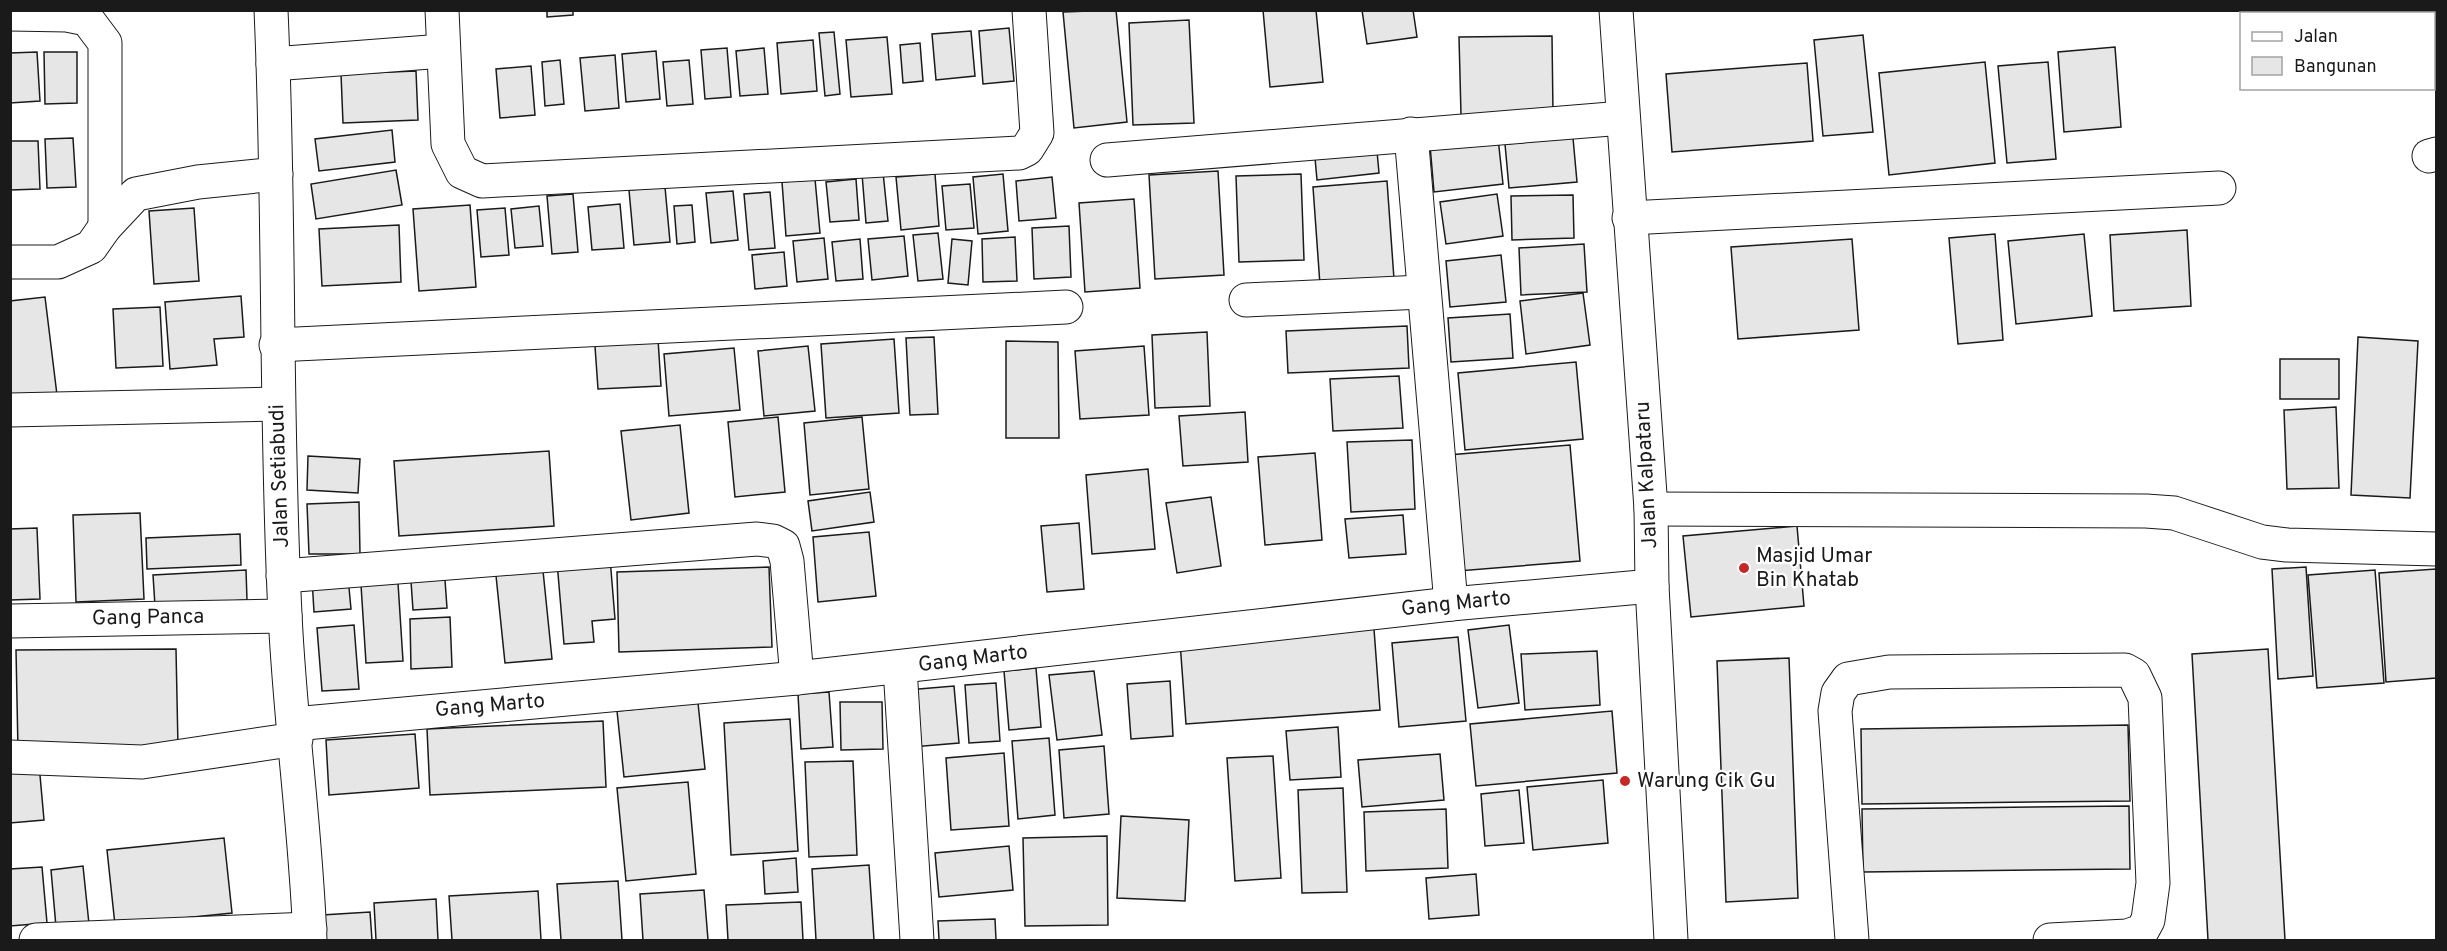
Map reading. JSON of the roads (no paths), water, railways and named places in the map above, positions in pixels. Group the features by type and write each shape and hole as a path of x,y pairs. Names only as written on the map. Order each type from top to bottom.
{"street":[{"name":"Jalan Setiabudi","path":"271,10 276,174 276,345 285,616 310,935"},
{"path":"442,10 448,144 462,172 482,181 1019,153 1026,149 1037,133 1029,10"},
{"name":"Jalan Kalpataru","path":"1616,10 1651,509 1652,586 1671,940"},
{"path":"10,14 67,15 87,19 105,43 105,227"},
{"path":"273,64 443,51"},
{"path":"1107,160 1623,118"},
{"path":"1411,134 1422,292 1451,604"},
{"path":"10,262 58,262 91,247 105,227 136,195 198,183 276,174"},
{"path":"1629,218 2219,188"},
{"path":"1246,300 1422,292"},
{"path":"276,345 1066,307"},
{"path":"10,410 278,404"},
{"path":"1651,509 2146,511 2174,513 2262,542 2287,545 2436,549"},
{"path":"284,576 757,539 773,541 783,546 788,561 797,678"},
{"name":"Gang Marto","path":"10,758 142,762 295,731 900,668 1451,604 1652,586"},
{"name":"Gang Panca","path":"10,621 285,616"},
{"path":"900,668 917,940"},
{"path":"1852,940 1835,711 1838,693 1848,680 1889,672 2126,670 2134,675 2145,698 2153,883 2148,920 2142,931 2131,938 2050,940"},
{"path":"36,940 310,935"}],"place":[{"name":"Masjid Umar Bin Khatab","path":"1744,568"},
{"name":"Warung Cik Gu","path":"1625,781"}]}
